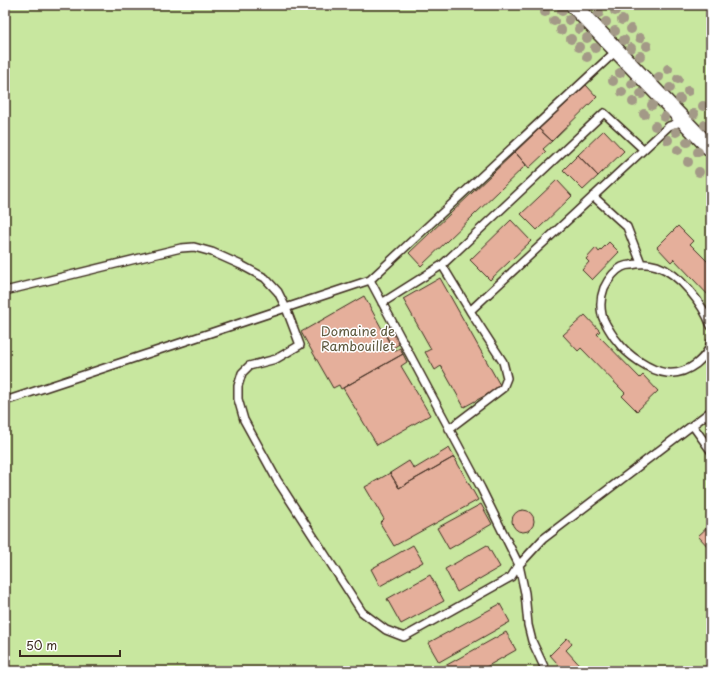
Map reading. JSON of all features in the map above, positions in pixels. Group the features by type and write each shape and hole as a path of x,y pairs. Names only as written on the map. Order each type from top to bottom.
{"street":[{"path":"572,5 711,149"}],"lane":[{"path":"5,401 370,280 616,51"},
{"path":"382,303 442,265 604,113 643,149"},
{"path":"470,311 668,126 684,121"},
{"path":"593,196 627,227 641,263"},
{"path":"5,291 181,248 194,247 241,265 265,278 278,292 286,308 300,345 276,359 249,366 242,373 238,386 238,400 244,420 277,480 362,612 386,630 404,637 512,577 519,565 543,539 711,411"},
{"path":"711,326 709,320 686,285 672,274 658,266 641,263 622,266 612,276 604,288 601,303 602,316 617,342 640,362 654,369 668,373 677,373 691,367 704,357 711,342"},
{"path":"442,265 503,362 507,378 503,388 450,429"},
{"path":"370,280 481,488 519,565 525,593 530,636 546,671"},
{"path":"693,426 711,451"}],"green space":[{"name":"Domaine de Rambouillet","path":"5,5 711,5 711,671 5,671"}],"building":[{"path":"586,85 597,97 552,141 539,129"},
{"path":"539,129 552,141 543,149 546,152 529,168 515,152"},
{"path":"604,130 624,151 598,176 578,155"},
{"path":"515,152 526,165 421,266 409,253"},
{"path":"578,155 598,176 583,190 563,170"},
{"path":"557,180 572,196 537,230 521,214"},
{"path":"511,220 531,241 490,280 470,260"},
{"path":"678,226 693,241 690,244 711,265 711,298 674,259 671,262 657,247"},
{"path":"609,242 619,252 592,280 582,270 589,262 586,259 596,248 599,252"},
{"path":"440,278 501,387 464,407 441,366 435,370 425,352 431,349 403,299"},
{"path":"364,296 394,351 400,348 403,354 341,389 339,385 333,388 301,332"},
{"path":"585,315 600,331 597,334 640,378 643,375 658,391 637,411 622,396 625,393 581,348 578,351 563,335"},
{"path":"391,325 401,343 393,348 383,330"},
{"path":"403,354 407,362 401,366 430,415 377,445 343,388"},
{"path":"449,448 454,457 399,488 390,473 409,461 414,469"},
{"path":"454,457 478,500 394,546 380,523 384,519 365,487 390,473 399,488"},
{"path":"481,504 492,524 449,549 437,528"},
{"path":"523,510 531,513 534,521 531,529 523,532 515,529 512,521 515,513"},
{"path":"711,524 711,550 698,536"},
{"path":"413,545 423,562 380,586 371,569"},
{"path":"487,545 500,567 457,592 445,569"},
{"path":"430,575 444,601 401,624 387,599"},
{"path":"500,604 510,622 439,662 428,643"},
{"path":"506,632 516,650 479,671 436,671"},
{"path":"567,638 572,644 566,650 585,671 564,671 550,655"}]}
